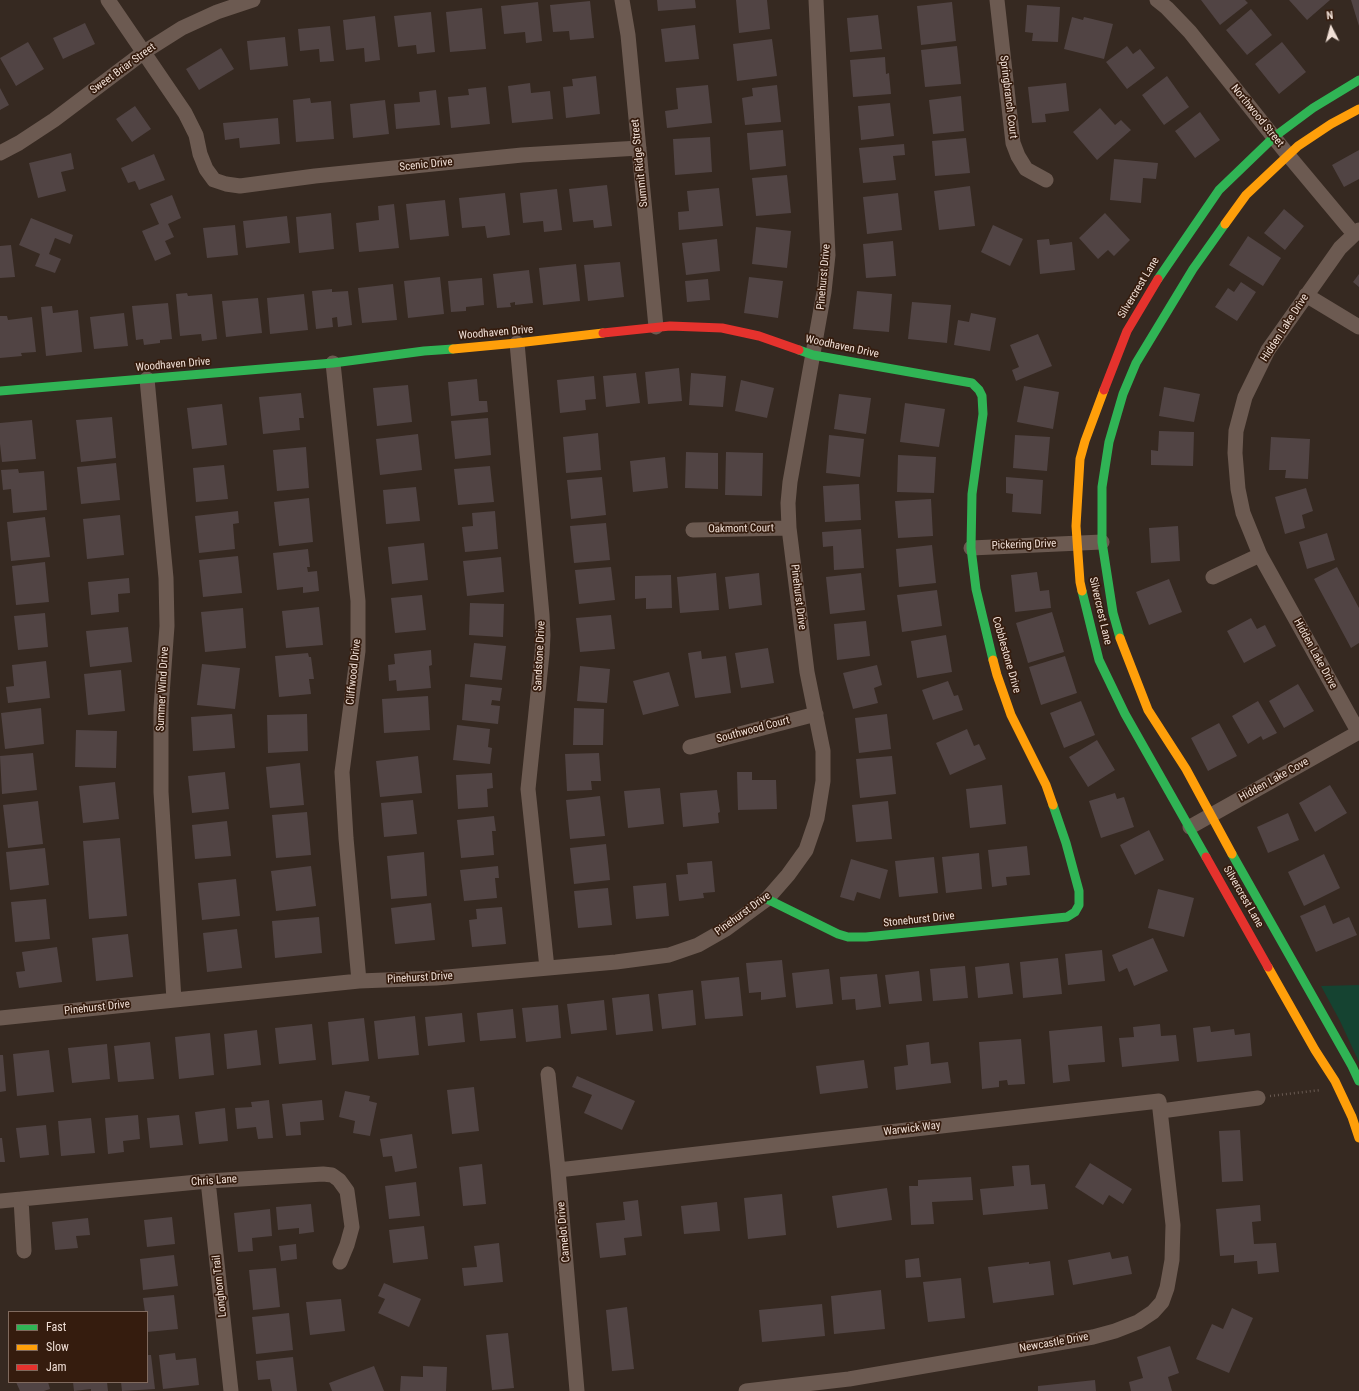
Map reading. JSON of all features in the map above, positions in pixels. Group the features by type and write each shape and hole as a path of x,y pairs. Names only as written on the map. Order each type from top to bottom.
{"street":[{"path":"108,0 144,52"},
{"name":"Sweet Briar Street","path":"0,153 19,143 54,120 144,52 182,28 217,12 253,0"},
{"name":"Summit Ridge Street","path":"622,0 628,35 656,327"},
{"name":"Pinehurst Drive","path":"0,1018 359,981 436,978 616,962 669,955 698,945 726,929 767,899 788,875 806,850 817,818 823,781 823,751 807,672 789,528 788,503 790,482 824,292 828,256 816,0"},
{"name":"Springbranch Court","path":"997,0 1013,143 1018,156 1026,169 1046,180"},
{"name":"Northwood Street","path":"1157,0 1167,8 1190,32 1288,155 1357,232"},
{"name":"Scenic Drive","path":"144,52 185,113 196,135 200,154 206,169 214,180 240,186 315,176 515,156 639,148"},
{"name":"Silvercrest Lane","path":"1359,80 1312,108 1274,137 1219,190 1162,272 1127,331 1085,441 1080,459 1076,526 1080,582 1099,660 1125,714 1335,1082 1352,1117 1359,1138"},
{"name":"Silvercrest Lane","path":"1359,109 1331,124 1298,146 1246,195 1193,269 1136,363 1123,394 1110,442 1102,487 1102,542 1113,613 1122,644 1148,710 1186,769 1263,910 1330,1026 1359,1081"},
{"name":"Hidden Lake Drive","path":"1357,232 1340,248 1268,350 1245,397 1236,431 1235,452 1238,488 1243,513 1260,555 1359,732"},
{"path":"1306,295 1359,327"},
{"name":"Woodhaven Drive","path":"0,391 333,362 656,327 692,326 722,328 759,336 813,355 972,383 980,390 982,396"},
{"name":"Sandstone Drive","path":"517,343 543,635 528,789 547,968"},
{"name":"Cliffwood Drive","path":"333,362 358,601 358,651 342,772 346,838 359,981"},
{"name":"Summer Wind Drive","path":"147,379 166,578 168,626 161,708 161,792 174,1000"},
{"name":"Cobblestone Drive","path":"982,396 983,414 972,494 971,548 976,589 997,675 1011,715 1046,785 1066,843 1079,891 1079,905 1077,908"},
{"name":"Oakmont Court","path":"693,530 789,528"},
{"name":"Pickering Drive","path":"971,548 1102,542"},
{"path":"1212,577 1260,555"},
{"name":"Southwood Court","path":"690,747 816,714"},
{"name":"Hidden Lake Cove","path":"1190,828 1359,732"},
{"name":"Stonehurst Drive","path":"767,899 838,934 848,937 1068,917 1075,912 1077,908"},
{"name":"Camelot Drive","path":"548,1074 558,1170 577,1391"},
{"path":"1160,1110 1258,1098"},
{"name":"Warwick Way","path":"558,1170 1159,1101 1160,1110"},
{"name":"Newcastle Drive","path":"746,1391 850,1385 1093,1337 1115,1331 1138,1322 1153,1312 1162,1302 1172,1260 1173,1225 1160,1110"},
{"name":"Chris Lane","path":"0,1201 208,1181 323,1174 332,1175 340,1180 347,1191 352,1227 348,1245 340,1262"},
{"name":"Longhorn Trail","path":"208,1181 231,1391"},
{"path":"21,1199 24,1251"}],"path":[{"path":"1258,1098 1322,1090"}],"green space":[{"path":"1359,985 1359,1062 1340,1021 1321,986"}],"building":[{"path":"657,0 695,0 696,8 658,11"},
{"path":"736,0 767,0 770,29 739,33"},
{"path":"1201,0 1245,0 1248,3 1220,25"},
{"path":"1289,0 1330,0 1307,20"},
{"path":"1351,0 1359,0 1359,26"},
{"path":"590,1 594,38 570,40 569,31 553,32 550,5"},
{"path":"538,2 542,41 526,43 525,32 504,34 501,6"},
{"path":"952,2 956,41 921,45 917,6"},
{"path":"1027,5 1060,7 1058,42 1032,41 1033,33 1025,32"},
{"path":"482,8 486,49 450,52 446,12"},
{"path":"1251,9 1272,35 1247,55 1226,30"},
{"path":"431,12 435,52 417,54 416,45 398,47 394,16"},
{"path":"878,15 882,49 850,52 847,18"},
{"path":"375,16 380,60 365,62 364,48 346,50 343,20"},
{"path":"1072,17 1083,20 1084,17 1113,24 1104,59 1064,49"},
{"path":"85,23 95,44 63,59 53,38"},
{"path":"695,25 699,59 665,62 661,29"},
{"path":"330,26 334,61 320,62 319,49 300,51 298,29"},
{"path":"285,37 288,66 250,70 247,41"},
{"path":"772,39 777,76 737,81 733,44"},
{"path":"28,42 44,69 16,86 0,58"},
{"path":"1282,42 1306,72 1279,94 1255,64"},
{"path":"957,46 961,84 925,87 921,50"},
{"path":"1127,46 1133,54 1140,49 1155,68 1127,89 1106,62"},
{"path":"221,48 234,69 199,90 186,69"},
{"path":"885,57 886,74 889,73 891,94 853,97 850,60"},
{"path":"596,76 600,114 566,118 563,87 573,86 572,79"},
{"path":"1167,76 1189,107 1164,125 1142,95"},
{"path":"530,83 531,93 550,91 553,119 512,123 508,86"},
{"path":"1066,83 1069,111 1045,114 1046,122 1032,123 1028,87"},
{"path":"708,85 712,123 667,128 665,111 678,109 676,88"},
{"path":"777,85 781,122 745,125 742,98 753,96 752,88"},
{"path":"486,87 490,124 451,128 448,97 469,95 468,89"},
{"path":"0,88 9,105 0,110"},
{"path":"436,90 440,125 396,129 394,104 420,102 419,92"},
{"path":"961,96 964,131 933,134 929,100"},
{"path":"310,98 311,103 331,101 334,139 296,142 293,100"},
{"path":"385,100 389,134 353,138 350,104"},
{"path":"890,103 894,136 861,140 858,106"},
{"path":"135,106 151,129 132,142 116,119"},
{"path":"1100,108 1115,125 1121,120 1131,130 1097,160 1073,132"},
{"path":"1200,112 1220,140 1195,158 1175,131"},
{"path":"278,118 280,144 240,148 239,138 225,140 223,123"},
{"path":"783,130 786,166 750,170 747,133"},
{"path":"710,137 712,172 675,175 673,139"},
{"path":"966,138 970,173 935,176 932,141"},
{"path":"904,144 905,155 893,156 896,180 863,183 859,148"},
{"path":"1359,150 1359,179 1344,187 1332,165"},
{"path":"71,153 74,169 61,172 66,191 38,198 29,163"},
{"path":"154,154 165,180 139,190 135,181 128,183 121,168"},
{"path":"1114,159 1158,163 1156,179 1143,178 1141,203 1110,200"},
{"path":"787,175 791,213 756,216 752,178"},
{"path":"607,185 612,226 594,228 593,220 573,222 569,189"},
{"path":"970,186 975,226 939,230 934,191"},
{"path":"719,188 723,226 679,230 678,212 689,211 687,191"},
{"path":"557,189 562,230 544,232 543,221 523,223 520,193"},
{"path":"505,193 510,235 487,238 485,226 462,228 459,198"},
{"path":"898,193 902,230 867,234 863,197"},
{"path":"172,195 181,218 168,224 174,237 165,241 171,254 155,261 142,231 159,224 150,204"},
{"path":"445,200 449,236 410,240 406,204"},
{"path":"394,204 399,248 359,252 356,223 379,220 378,206"},
{"path":"1284,209 1304,226 1285,250 1264,233"},
{"path":"331,213 334,249 299,253 296,217"},
{"path":"1105,213 1130,240 1114,256 1108,250 1098,259 1079,238"},
{"path":"287,216 290,243 246,248 243,221"},
{"path":"31,218 73,235 70,244 55,238 49,254 61,259 55,273 35,266 40,254 19,245"},
{"path":"235,225 238,255 207,258 203,228"},
{"path":"993,225 1023,239 1010,266 981,252"},
{"path":"756,227 791,231 787,268 752,264"},
{"path":"1248,236 1281,258 1263,286 1229,265"},
{"path":"717,239 720,271 686,275 682,243"},
{"path":"1049,239 1050,245 1072,242 1075,270 1040,274 1037,240"},
{"path":"893,241 896,276 866,278 863,244"},
{"path":"11,245 15,277 0,278 0,246"},
{"path":"620,262 624,297 588,301 584,265"},
{"path":"576,264 580,301 543,305 539,268"},
{"path":"529,270 533,303 515,305 515,302 510,303 511,307 497,308 493,274"},
{"path":"1359,274 1359,287 1353,282"},
{"path":"440,277 444,314 408,318 404,281"},
{"path":"749,277 783,281 778,318 744,313"},
{"path":"482,278 484,305 466,307 466,311 451,312 448,281"},
{"path":"708,279 710,300 687,302 685,281"},
{"path":"1241,282 1256,292 1237,321 1215,307 1228,288 1234,292"},
{"path":"393,284 397,320 362,323 358,288"},
{"path":"332,289 332,292 348,291 352,325 338,327 337,317 332,318 333,327 316,329 312,291"},
{"path":"857,291 892,294 889,332 853,329"},
{"path":"187,293 188,296 212,294 217,339 202,341 201,334 180,336 176,294"},
{"path":"304,294 308,330 270,334 267,298"},
{"path":"258,298 262,333 226,337 222,301"},
{"path":"912,302 951,305 947,343 908,339"},
{"path":"168,303 172,339 160,340 160,343 144,345 143,339 136,340 132,306"},
{"path":"52,306 53,313 78,310 82,352 46,356 41,307"},
{"path":"124,313 128,346 94,349 90,317"},
{"path":"971,313 996,318 990,351 954,345 958,320 969,322"},
{"path":"0,316 7,316 8,320 32,317 36,352 21,353 22,356 0,358"},
{"path":"1038,334 1052,366 1016,381 1012,370 1019,367 1010,345"},
{"path":"679,368 682,401 648,404 645,372"},
{"path":"636,373 640,403 606,407 603,376"},
{"path":"691,373 726,376 723,407 689,405"},
{"path":"594,376 596,399 585,400 586,410 560,413 557,380"},
{"path":"477,379 479,401 487,401 488,412 451,416 448,382"},
{"path":"741,380 774,388 767,418 735,411"},
{"path":"408,385 412,422 377,426 373,388"},
{"path":"1024,386 1059,392 1053,429 1017,422"},
{"path":"1164,387 1200,394 1194,422 1159,416"},
{"path":"301,393 304,418 299,418 300,430 263,434 259,397"},
{"path":"839,394 871,398 866,434 834,429"},
{"path":"905,403 945,409 939,447 900,442"},
{"path":"222,404 227,445 192,449 187,408"},
{"path":"112,417 116,458 81,462 76,420"},
{"path":"488,418 491,455 455,459 451,421"},
{"path":"32,420 36,459 2,462 0,423"},
{"path":"1159,431 1194,432 1193,466 1151,465 1151,450 1158,451"},
{"path":"598,433 601,470 566,473 563,437"},
{"path":"418,434 422,470 380,475 376,439"},
{"path":"829,435 864,439 860,477 826,473"},
{"path":"1015,435 1050,437 1047,471 1013,468"},
{"path":"1271,437 1310,439 1308,479 1285,478 1286,470 1269,470"},
{"path":"306,447 309,488 277,491 273,450"},
{"path":"686,452 718,453 718,489 685,488"},
{"path":"726,452 763,453 762,496 725,495"},
{"path":"898,455 936,457 934,493 897,492"},
{"path":"665,457 668,488 633,492 630,461"},
{"path":"116,463 120,500 81,504 77,467"},
{"path":"224,465 228,499 196,502 193,468"},
{"path":"490,466 494,502 458,505 454,469"},
{"path":"18,469 19,473 44,471 47,510 13,513 11,489 3,490 1,470"},
{"path":"602,477 606,515 571,519 567,480"},
{"path":"1006,477 1043,480 1041,514 1012,512 1013,494 1006,493"},
{"path":"859,484 861,520 825,522 823,486"},
{"path":"416,487 420,521 386,524 383,490"},
{"path":"1306,488 1313,511 1302,515 1305,528 1285,534 1275,497"},
{"path":"309,498 313,542 279,546 274,502"},
{"path":"931,499 933,536 898,538 895,501"},
{"path":"238,511 239,523 233,524 235,549 199,553 195,516"},
{"path":"495,511 498,549 465,552 462,527 473,526 472,513"},
{"path":"120,515 124,555 87,559 83,519"},
{"path":"45,517 50,557 11,561 7,522"},
{"path":"606,523 610,560 574,563 570,526"},
{"path":"1178,526 1180,561 1151,563 1149,528"},
{"path":"861,529 864,568 834,570 833,546 823,547 822,532"},
{"path":"1327,533 1335,560 1307,569 1299,542"},
{"path":"424,543 428,580 392,584 388,547"},
{"path":"932,545 936,583 899,587 896,549"},
{"path":"308,549 310,567 307,567 308,572 317,571 319,591 303,593 303,587 277,590 273,553"},
{"path":"238,556 242,593 203,597 199,560"},
{"path":"501,557 504,592 467,596 463,561"},
{"path":"45,562 49,602 16,605 12,566"},
{"path":"611,567 615,600 579,604 575,570"},
{"path":"1337,567 1359,608 1359,643 1351,648 1314,579"},
{"path":"1037,572 1040,591 1049,590 1051,608 1015,612 1011,575"},
{"path":"716,573 719,610 680,613 677,577"},
{"path":"759,573 762,605 729,609 725,577"},
{"path":"861,573 865,610 830,614 826,577"},
{"path":"671,575 672,608 646,609 646,598 635,599 635,576"},
{"path":"129,578 130,593 118,594 119,612 91,615 88,582"},
{"path":"1169,579 1182,612 1149,625 1136,592"},
{"path":"937,590 942,626 902,632 897,595"},
{"path":"422,595 426,630 395,633 391,598"},
{"path":"470,603 504,604 503,637 469,635"},
{"path":"319,607 323,645 286,648 282,611"},
{"path":"243,608 246,648 205,652 201,612"},
{"path":"1052,612 1064,652 1028,663 1016,623"},
{"path":"45,613 48,647 18,650 14,616"},
{"path":"611,615 615,649 580,652 576,618"},
{"path":"1251,618 1257,629 1265,625 1276,646 1244,663 1227,631"},
{"path":"866,621 870,656 837,660 834,624"},
{"path":"128,627 132,662 90,667 86,631"},
{"path":"946,635 952,672 917,678 911,641"},
{"path":"474,643 506,646 502,680 470,677"},
{"path":"768,648 774,683 741,688 735,653"},
{"path":"431,650 432,665 429,666 431,688 397,691 396,680 389,681 388,665 395,664 394,654"},
{"path":"701,651 702,659 726,656 731,693 695,698 688,653"},
{"path":"308,653 309,657 311,657 314,679 309,679 311,694 279,697 275,656"},
{"path":"1065,656 1077,693 1041,705 1029,667"},
{"path":"46,661 50,698 8,703 6,687 14,686 12,665"},
{"path":"202,664 240,668 235,709 197,705"},
{"path":"877,665 882,685 874,688 878,703 853,709 843,673"},
{"path":"580,666 610,669 607,703 577,701"},
{"path":"121,670 125,711 88,715 84,674"},
{"path":"669,672 679,706 643,715 633,681"},
{"path":"948,681 954,696 958,695 963,710 933,720 922,690"},
{"path":"465,684 502,688 500,701 492,700 491,705 500,706 498,724 462,720"},
{"path":"1298,684 1314,711 1284,728 1269,701"},
{"path":"428,696 430,730 384,733 382,699"},
{"path":"1081,701 1095,735 1064,748 1050,713"},
{"path":"1258,701 1277,733 1263,740 1261,736 1248,744 1232,716"},
{"path":"41,708 44,744 5,749 1,713"},
{"path":"574,708 604,709 603,745 573,745"},
{"path":"232,714 235,748 193,751 191,717"},
{"path":"307,714 308,751 268,753 267,715"},
{"path":"887,714 891,749 859,753 855,718"},
{"path":"1219,723 1237,756 1208,771 1191,738"},
{"path":"457,725 490,729 488,747 492,748 490,764 453,760"},
{"path":"967,729 974,746 979,744 986,759 950,775 936,743"},
{"path":"76,730 117,731 116,768 75,767"},
{"path":"1097,740 1115,770 1088,787 1069,757"},
{"path":"33,753 37,790 2,794 0,756"},
{"path":"599,753 601,781 591,781 592,790 567,791 565,754"},
{"path":"418,756 422,793 380,797 376,761"},
{"path":"892,756 896,794 860,798 856,759"},
{"path":"300,763 304,805 270,808 266,767"},
{"path":"225,772 229,809 192,813 188,776"},
{"path":"737,772 752,772 752,780 776,780 777,809 738,810"},
{"path":"492,773 493,788 487,789 488,807 458,809 456,775"},
{"path":"115,782 119,819 83,823 79,786"},
{"path":"1002,785 1006,824 970,828 966,789"},
{"path":"1330,785 1347,813 1315,832 1299,803"},
{"path":"660,788 664,824 628,828 624,791"},
{"path":"717,790 720,812 718,813 719,823 683,827 680,793"},
{"path":"1115,793 1117,799 1124,797 1134,827 1101,838 1089,801"},
{"path":"600,796 605,836 570,839 566,800"},
{"path":"413,800 417,834 384,837 381,803"},
{"path":"38,801 43,844 8,848 3,805"},
{"path":"888,801 892,839 856,842 852,805"},
{"path":"307,812 311,855 276,858 272,815"},
{"path":"1288,813 1299,840 1268,853 1257,827"},
{"path":"494,816 496,831 492,831 494,855 461,858 457,820"},
{"path":"227,821 231,856 195,859 192,825"},
{"path":"1149,830 1164,860 1135,875 1120,845"},
{"path":"120,838 127,916 89,919 83,841"},
{"path":"606,844 610,880 574,884 570,848"},
{"path":"1027,846 1030,875 1006,877 1007,885 992,887 988,850"},
{"path":"45,848 49,885 10,890 6,852"},
{"path":"424,852 427,896 391,899 387,856"},
{"path":"979,853 982,889 946,893 942,857"},
{"path":"1324,854 1340,888 1304,906 1288,872"},
{"path":"934,857 938,893 899,897 895,861"},
{"path":"851,859 888,870 880,899 857,892 854,901 840,897"},
{"path":"712,861 715,892 703,893 704,898 679,901 676,875 688,874 687,863"},
{"path":"311,866 316,906 276,911 271,871"},
{"path":"498,866 499,878 495,878 497,898 464,901 460,870"},
{"path":"236,879 240,916 202,920 198,883"},
{"path":"666,883 669,916 636,919 633,886"},
{"path":"608,888 612,925 578,928 574,891"},
{"path":"1158,889 1194,898 1184,937 1148,928"},
{"path":"46,899 50,939 15,942 11,902"},
{"path":"431,903 435,940 395,944 391,908"},
{"path":"1325,905 1333,924 1349,917 1357,935 1316,952 1300,916"},
{"path":"502,907 506,944 472,947 469,920 477,919 476,909"},
{"path":"319,917 322,953 275,958 272,921"},
{"path":"237,929 242,968 207,972 203,933"},
{"path":"128,934 133,977 96,981 92,938"},
{"path":"1153,938 1168,971 1134,986 1127,968 1119,972 1112,955"},
{"path":"57,947 62,982 19,988 16,972 25,971 22,952"},
{"path":"1102,950 1105,981 1068,985 1065,954"},
{"path":"1058,958 1062,994 1023,998 1020,962"},
{"path":"782,960 786,997 761,1000 761,992 749,993 746,963"},
{"path":"1009,963 1013,994 978,998 975,967"},
{"path":"965,966 968,998 933,1001 930,969"},
{"path":"829,969 833,1004 796,1008 792,973"},
{"path":"919,971 922,1001 889,1004 885,975"},
{"path":"877,974 881,1007 856,1010 855,999 842,1000 840,977"},
{"path":"739,977 743,1016 705,1019 701,981"},
{"path":"693,990 696,1025 662,1029 658,994"},
{"path":"649,994 653,1031 616,1035 612,998"},
{"path":"604,1000 607,1030 571,1034 567,1004"},
{"path":"558,1005 561,1038 526,1042 522,1008"},
{"path":"513,1009 516,1038 480,1041 477,1013"},
{"path":"462,1013 465,1042 428,1046 425,1017"},
{"path":"415,1016 419,1055 378,1059 374,1021"},
{"path":"364,1018 369,1061 332,1065 328,1022"},
{"path":"312,1024 316,1060 279,1064 275,1028"},
{"path":"1160,1024 1161,1036 1176,1035 1179,1061 1122,1067 1119,1038 1134,1037 1133,1027"},
{"path":"1102,1026 1105,1062 1068,1065 1070,1081 1053,1083 1049,1031"},
{"path":"1210,1026 1211,1032 1234,1029 1235,1035 1250,1033 1252,1056 1197,1062 1193,1028"},
{"path":"257,1030 261,1065 227,1069 224,1034"},
{"path":"210,1033 214,1075 179,1079 175,1037"},
{"path":"1021,1039 1025,1084 1008,1085 1007,1080 999,1081 999,1087 982,1089 979,1042"},
{"path":"150,1042 154,1079 118,1082 114,1046"},
{"path":"929,1042 931,1064 948,1062 951,1083 896,1090 894,1067 908,1065 906,1045"},
{"path":"107,1044 110,1079 72,1083 68,1048"},
{"path":"49,1050 54,1092 17,1096 13,1054"},
{"path":"0,1055 3,1055 6,1091 0,1092"},
{"path":"864,1060 868,1088 820,1094 816,1066"},
{"path":"577,1076 635,1101 622,1130 584,1113 592,1095 572,1087"},
{"path":"474,1087 479,1131 452,1134 447,1090"},
{"path":"345,1091 370,1096 369,1101 377,1103 370,1136 353,1133 355,1121 339,1117"},
{"path":"269,1100 273,1138 258,1139 256,1127 237,1129 235,1108 252,1107 251,1102"},
{"path":"322,1100 324,1120 300,1122 301,1135 286,1136 282,1104"},
{"path":"225,1108 228,1141 199,1144 195,1112"},
{"path":"138,1115 140,1139 123,1141 124,1152 108,1154 105,1118"},
{"path":"179,1115 183,1145 150,1148 147,1118"},
{"path":"91,1118 95,1153 61,1156 58,1121"},
{"path":"46,1125 49,1155 20,1158 16,1128"},
{"path":"1240,1130 1243,1181 1222,1182 1219,1131"},
{"path":"412,1134 417,1168 395,1172 392,1156 383,1157 380,1139"},
{"path":"0,1138 2,1138 5,1162 0,1162"},
{"path":"1090,1163 1132,1189 1123,1204 1109,1195 1103,1205 1075,1187"},
{"path":"482,1164 486,1204 463,1206 459,1167"},
{"path":"1029,1165 1031,1185 1045,1184 1048,1209 983,1215 980,1189 1014,1186 1012,1166"},
{"path":"971,1177 973,1200 932,1202 934,1224 911,1225 909,1186 918,1186 918,1180"},
{"path":"416,1182 420,1216 389,1219 385,1186"},
{"path":"887,1188 892,1220 837,1228 832,1196"},
{"path":"782,1194 786,1235 748,1239 744,1198"},
{"path":"638,1200 642,1236 624,1238 626,1255 600,1258 596,1223 625,1220 623,1202"},
{"path":"717,1202 720,1231 684,1234 681,1206"},
{"path":"311,1204 314,1232 299,1234 299,1228 278,1230 276,1207"},
{"path":"1260,1205 1261,1221 1252,1222 1254,1244 1276,1243 1279,1272 1258,1274 1257,1261 1234,1263 1234,1255 1220,1256 1216,1209"},
{"path":"270,1209 272,1236 252,1238 253,1251 238,1252 234,1213"},
{"path":"172,1217 175,1244 147,1247 144,1220"},
{"path":"88,1218 90,1235 76,1236 78,1248 55,1250 52,1222"},
{"path":"424,1226 428,1259 393,1263 389,1230"},
{"path":"499,1243 503,1282 464,1286 462,1268 477,1267 474,1246"},
{"path":"296,1244 297,1259 281,1261 279,1246"},
{"path":"1110,1252 1112,1259 1128,1256 1132,1274 1073,1285 1068,1260"},
{"path":"174,1255 178,1286 143,1290 140,1259"},
{"path":"919,1258 921,1277 906,1278 905,1260"},
{"path":"1050,1261 1054,1295 993,1303 988,1267"},
{"path":"276,1268 280,1307 253,1310 249,1270"},
{"path":"961,1278 965,1318 928,1322 923,1282"},
{"path":"384,1283 421,1299 409,1327 378,1313 385,1299 378,1296"},
{"path":"881,1290 885,1329 834,1334 831,1296"},
{"path":"174,1295 178,1329 148,1332 148,1311 145,1311 143,1298"},
{"path":"341,1299 345,1331 310,1335 306,1302"},
{"path":"822,1304 825,1336 762,1342 759,1310"},
{"path":"627,1307 634,1369 612,1371 606,1310"},
{"path":"1232,1308 1253,1318 1229,1373 1196,1359 1212,1324 1223,1329"},
{"path":"289,1313 293,1350 256,1354 252,1317"},
{"path":"508,1333 514,1388 492,1390 486,1335"},
{"path":"1170,1346 1179,1373 1168,1377 1172,1391 1131,1391 1129,1382 1143,1378 1137,1357"},
{"path":"175,1353 176,1360 196,1358 199,1385 163,1389 159,1355"},
{"path":"148,1355 151,1355 155,1389 122,1391 121,1383 148,1383"},
{"path":"293,1357 297,1391 272,1391 270,1379 258,1380 256,1361"},
{"path":"374,1366 384,1391 332,1391 329,1383"},
{"path":"423,1366 447,1367 446,1391 400,1391 401,1376 423,1377"},
{"path":"1095,1380 1096,1391 1038,1391 1038,1386"},
{"path":"16,1383 48,1383 50,1389 44,1391 20,1391"},
{"path":"73,1383 107,1383 108,1391 91,1391 91,1389 74,1391"}],"traffic: fast":[{"path":"1158,279 1219,190 1274,137 1313,108 1359,80"},
{"path":"1120,638 1113,613 1102,542 1102,487 1109,442 1123,394 1136,363 1193,269 1225,224"},
{"path":"0,391 333,363 424,351 453,349"},
{"path":"799,350 813,355 972,383 979,390 982,396 983,414 972,494 971,548 976,589 993,660"},
{"path":"1082,591 1099,660 1125,714 1206,857"},
{"path":"767,899 838,934 848,937 866,937 1067,917 1075,912 1079,905 1079,891 1066,843 1053,805"},
{"path":"1232,854 1352,1066 1359,1081"}],"traffic: slow":[{"path":"1225,224 1246,195 1298,146 1331,124 1359,109"},
{"path":"453,349 603,333"},
{"path":"1082,591 1076,526 1080,459 1104,390"},
{"path":"1120,638 1148,710 1186,769 1232,854"},
{"path":"993,660 1011,715 1046,785 1053,805"},
{"path":"1268,967 1315,1050 1335,1081 1352,1117 1359,1138"}],"traffic: jam":[{"path":"1104,390 1127,331 1158,279"},
{"path":"603,333 670,326 722,328 759,336 799,350"},
{"path":"1206,857 1268,967"}]}
